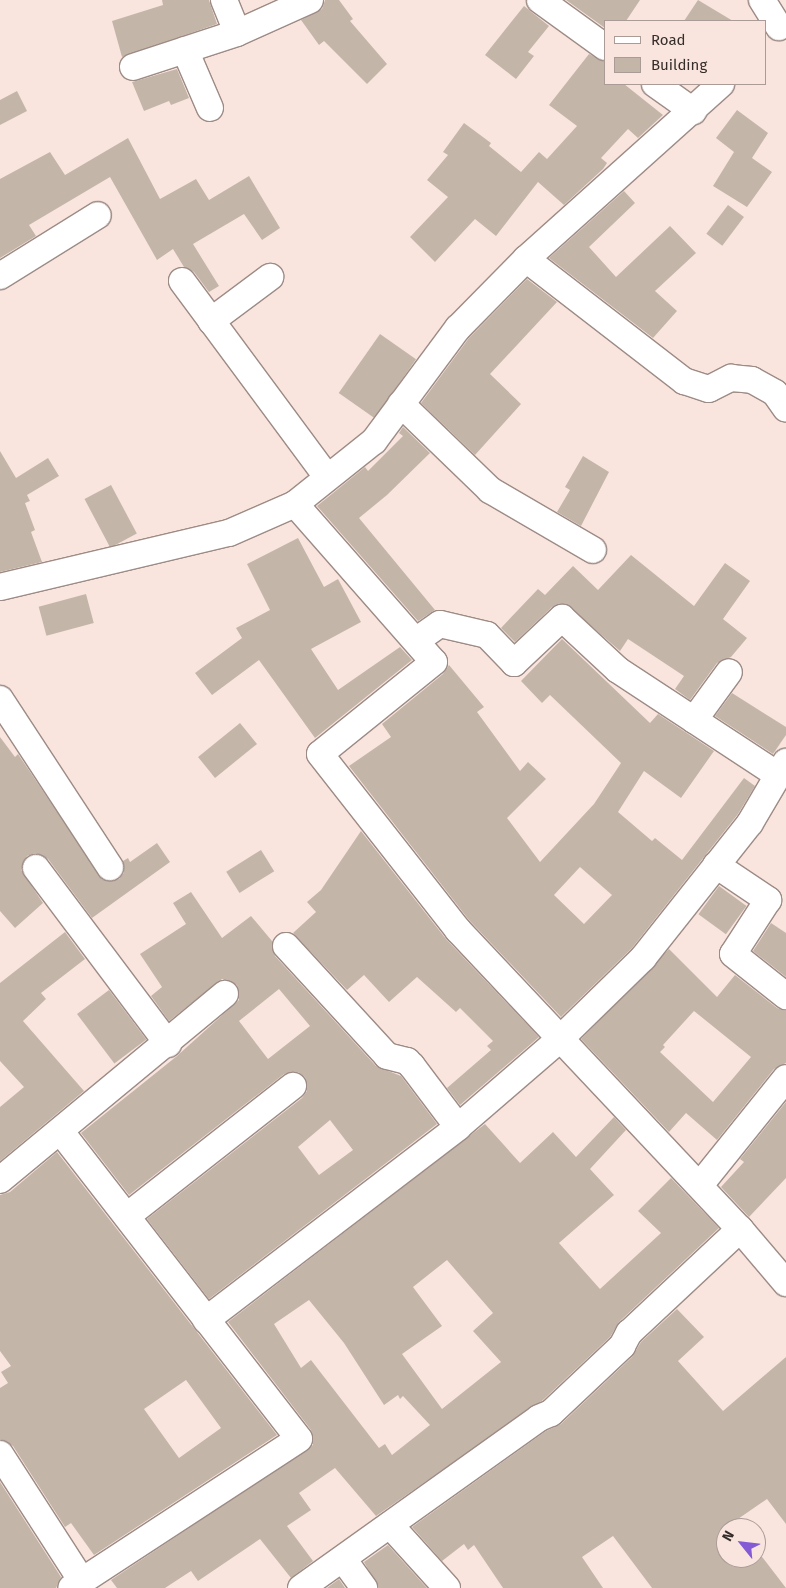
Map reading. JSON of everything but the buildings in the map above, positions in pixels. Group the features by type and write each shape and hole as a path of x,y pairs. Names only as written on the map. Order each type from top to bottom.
{"street":[{"path":"224,0 237,33"},
{"path":"133,67 237,33 310,0"},
{"path":"540,0 604,46"},
{"path":"762,0 776,33"},
{"path":"185,50 210,108"},
{"path":"656,85 693,111"},
{"path":"0,587 229,533 295,504 374,441 458,328 526,259 564,222 693,111 720,85"},
{"path":"2,269 98,215"},
{"path":"526,259 684,380 709,388 731,378 752,380 775,393 786,409"},
{"path":"211,321 270,277"},
{"path":"182,281 328,477"},
{"path":"402,404 490,490 593,550"},
{"path":"295,504 417,640 434,662 320,754 458,930 700,1185 786,1283"},
{"path":"206,1320 458,1127 561,1038 643,958 750,823 782,768 694,720 618,670 562,618 514,663 487,635 440,624 417,640"},
{"path":"694,720 729,672"},
{"path":"0,699 110,867"},
{"path":"716,865 768,900 733,954 786,996"},
{"path":"36,868 168,1044"},
{"path":"286,946 387,1056 407,1061 412,1066 458,1127"},
{"path":"0,1180 168,1044 225,994"},
{"path":"700,1185 786,1078"},
{"path":"127,1216 293,1086"},
{"path":"0,1454 77,1584 299,1439 61,1132"},
{"path":"301,1588 538,1418 551,1413 622,1346 629,1333 740,1229"},
{"path":"390,1525 447,1588"},
{"path":"343,1559 364,1588"}]}
